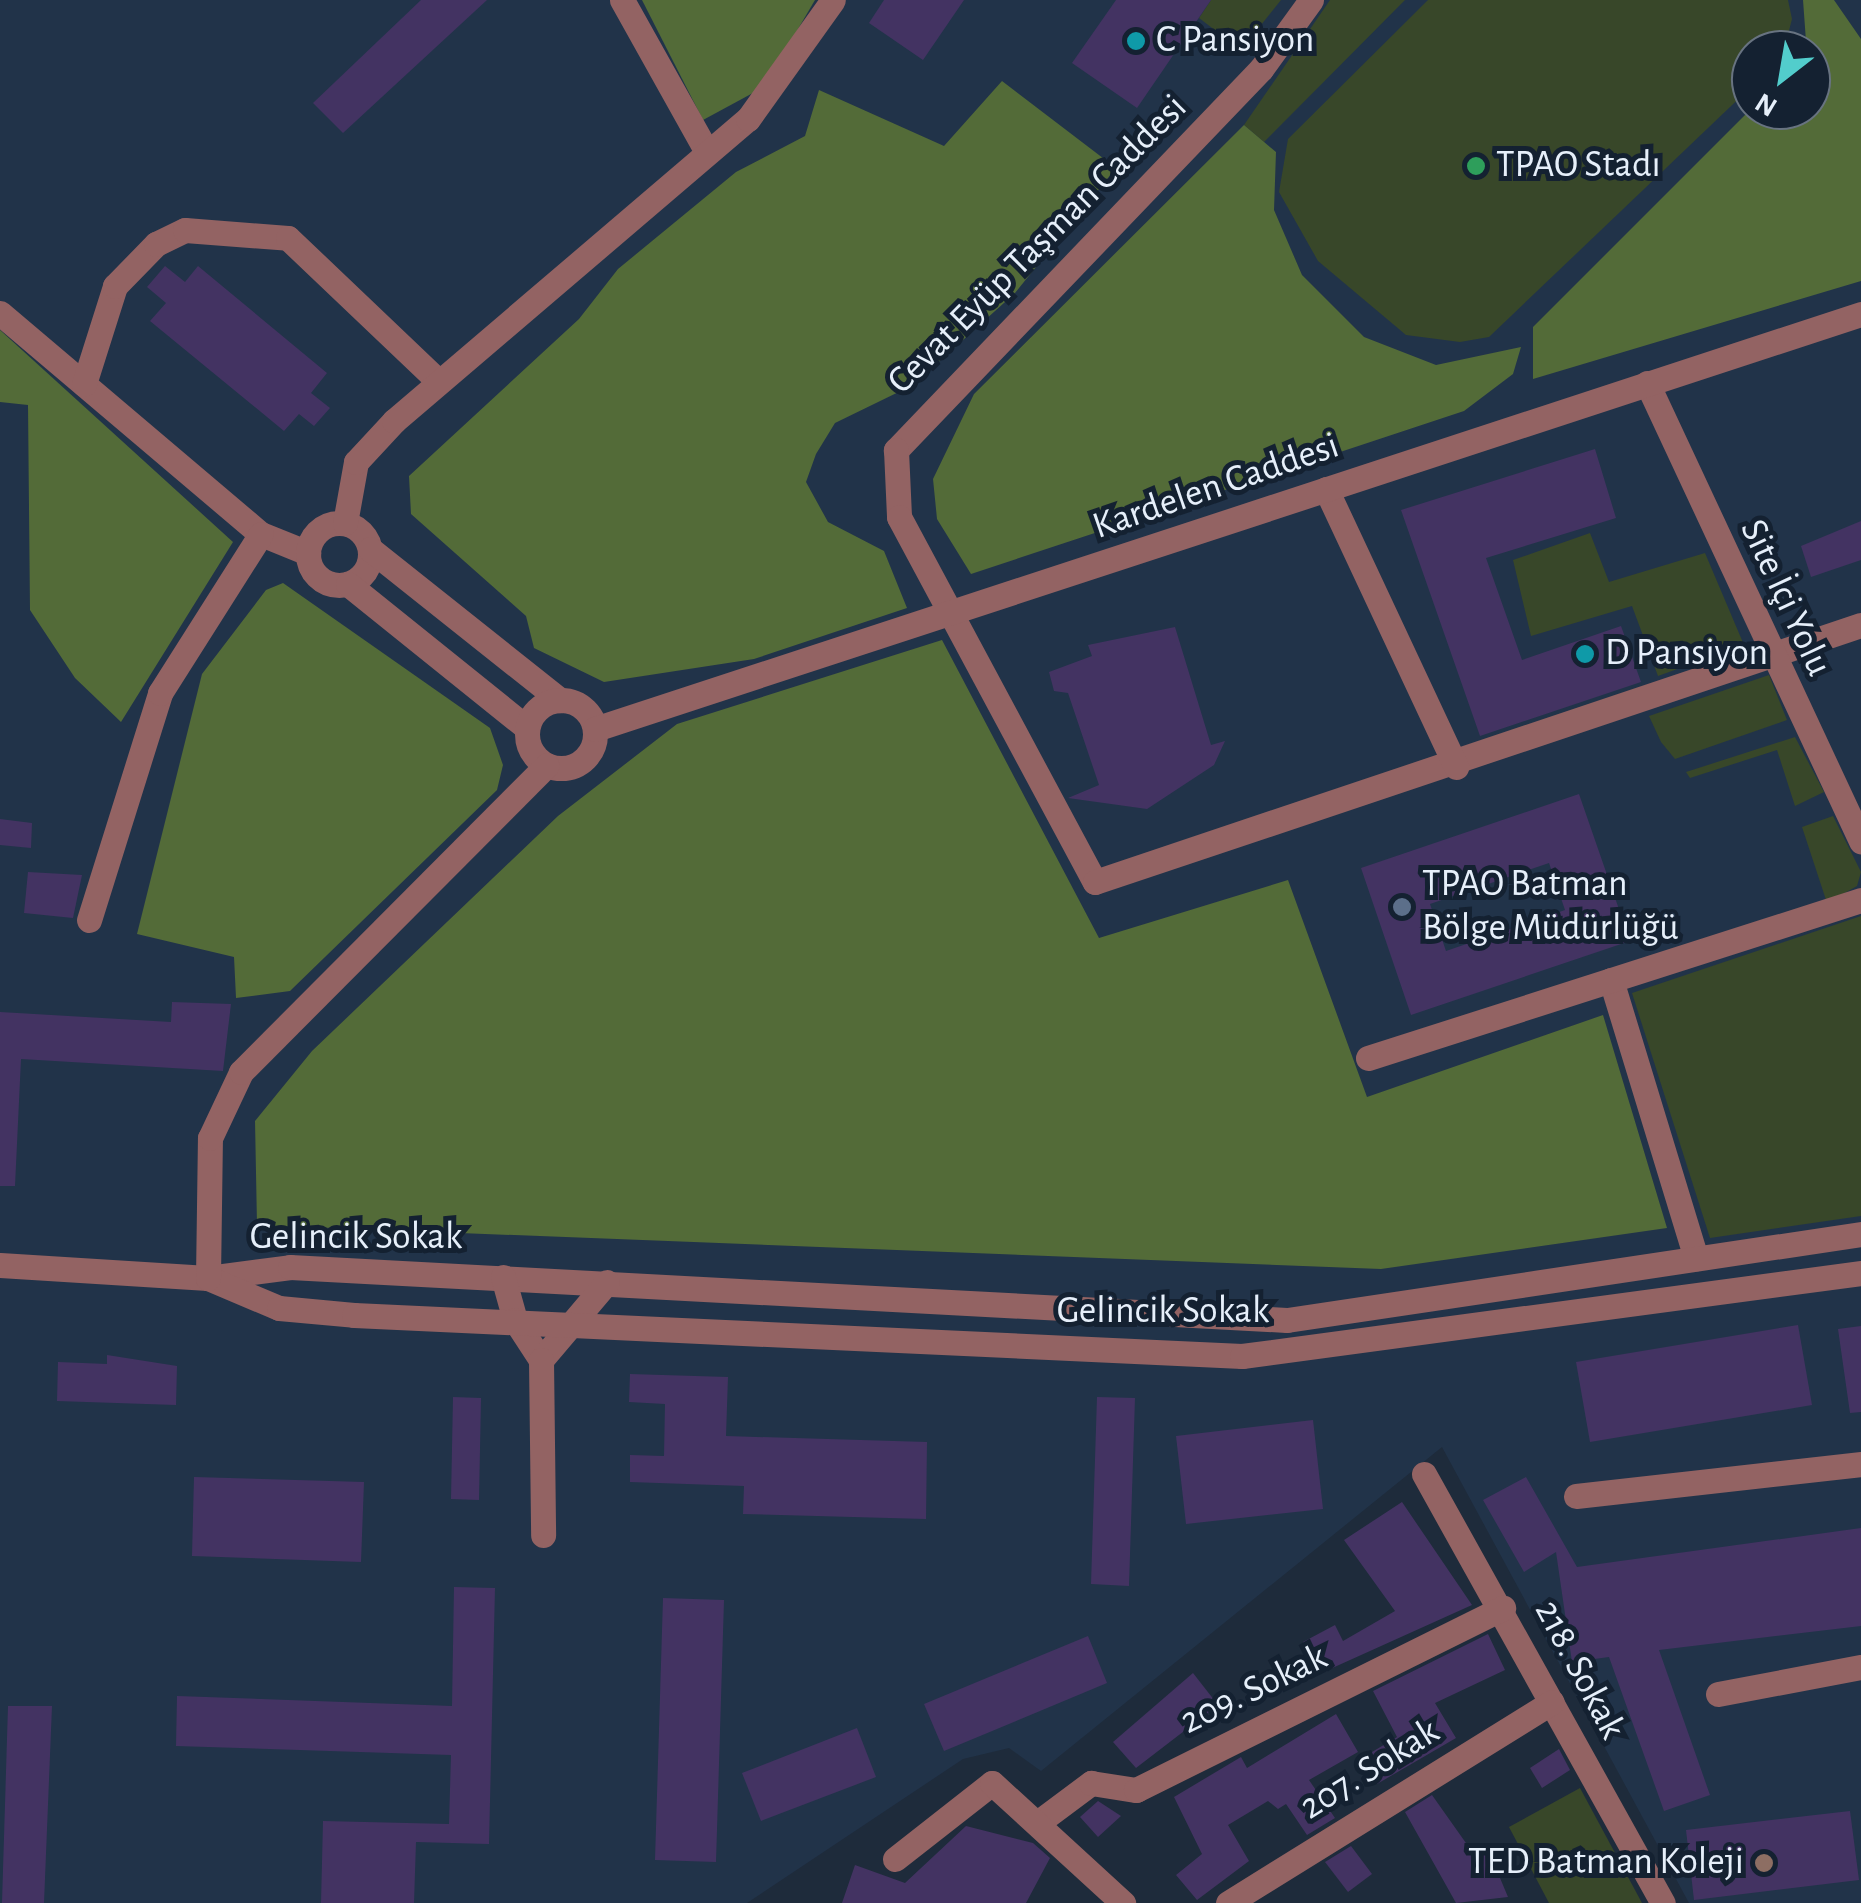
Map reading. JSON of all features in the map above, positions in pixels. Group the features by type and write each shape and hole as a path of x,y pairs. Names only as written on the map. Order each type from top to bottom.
{"street":[{"path":"622,0 704,147"},
{"path":"345,524 356,462 438,381 704,147 773,92 833,0"},
{"name":"Cevat Eyüp Taşman Caddesi","path":"1311,0 1262,69 896,450 891,492 899,517 958,613 1095,882 1456,767"},
{"path":"84,384 115,286 156,244 185,230 288,238 438,381"},
{"path":"0,313 261,534 308,553 320,579 348,584 527,728 531,750 547,765"},
{"name":"Kardelen Caddesi","path":"594,729 958,613 1861,314"},
{"name":"Site İçi Yolu","path":"1647,383 1768,656 1861,841"},
{"path":"1326,489 1456,767 1861,626"},
{"path":"0,1265 208,1278 210,1138 242,1072 547,765 577,764 594,729 579,705 560,700 370,549 345,524"},
{"path":"308,553 324,527 345,524"},
{"path":"89,920 160,693 261,534"},
{"path":"348,584 368,567 370,549"},
{"path":"527,728 539,708 560,700"},
{"path":"1368,1058 1861,900"},
{"path":"1610,980 1696,1258"},
{"name":"Gelincik Sokak","path":"208,1278 290,1267 1287,1320 1861,1234"},
{"name":"Gelincik Sokak","path":"208,1278 278,1308 1242,1356 1861,1273"},
{"path":"503,1277 515,1320 541,1360 542,1535"},
{"path":"541,1360 579,1322 608,1282"},
{"path":"1226,1317 1242,1356"},
{"path":"1576,1496 1861,1464"},
{"name":"218. Sokak","path":"1424,1474 1503,1608 1663,1903"},
{"name":"209. Sokak","path":"1040,1821 1091,1783 1136,1790 1503,1608"},
{"path":"1718,1694 1861,1667"},
{"name":"207. Sokak","path":"1228,1903 1552,1702"},
{"path":"895,1859 992,1783 1040,1821 1124,1903"}],"shaded area":[{"path":"0,0 1861,0 1861,1903 1689,1903 1442,1447 1041,1771 1009,1748 963,1759 747,1903 0,1903"}],"green space":[{"path":"642,0 815,0 764,87 703,120"},
{"path":"1211,0 1281,0 1241,50 1199,18"},
{"path":"1330,0 1405,0 1264,142 1244,125"},
{"name":"TPAO Stadı","path":"1428,0 1788,0 1792,19 1789,30 1731,30 1731,106 1489,337 1460,342 1406,335 1318,261 1279,192 1288,139"},
{"path":"1803,0 1834,0 1861,39 1861,281 1533,379 1533,327 1731,129 1831,130 1831,30 1805,30"},
{"path":"1002,81 1116,168 1015,293 913,385 835,423 816,454 806,482 828,522 884,551 907,608 754,659 604,682 534,648 526,616 411,514 409,476 579,319 618,269 736,172 805,136 819,90 944,146"},
{"path":"1244,125 1276,152 1274,210 1302,275 1364,337 1436,365 1521,347 1513,374 1464,411 971,574 937,519 933,479 974,394"},
{"path":"0,330 233,542 121,722 75,678 30,610 28,405 0,402"},
{"path":"1590,533 1609,582 1705,553 1744,645 1658,676 1632,606 1531,636 1513,560"},
{"path":"283,583 490,728 503,765 497,790 290,991 236,998 234,957 137,934 202,674 266,590"},
{"path":"942,640 1099,938 1288,880 1367,1097 1603,1015 1667,1228 1381,1269 257,1225 255,1121 312,1051 558,816 677,724"},
{"path":"1769,675 1787,720 1675,759 1661,742 1649,716"},
{"path":"1795,737 1824,792 1795,806 1777,750 1690,778 1686,772"},
{"path":"1833,816 1861,872 1857,886 1827,903 1802,827"},
{"path":"1861,916 1861,1216 1710,1238 1632,993"},
{"path":"1580,1788 1642,1903 1549,1903 1509,1827"}],"building":[{"path":"421,0 487,0 343,133 313,103"},
{"path":"884,0 964,0 923,60 869,23"},
{"name":"C Pansiyon","path":"1116,0 1211,0 1137,108 1072,63"},
{"path":"165,266 185,282 198,266 327,373 311,393 330,408 314,426 299,414 284,431 150,321 166,303 147,287"},
{"path":"1595,449 1616,518 1486,558 1522,660 1621,626 1641,682 1480,736 1401,510"},
{"path":"1861,521 1861,560 1811,577 1801,546"},
{"path":"1175,627 1211,745 1225,741 1214,765 1147,809 1068,798 1099,785 1068,693 1054,691 1049,672 1092,656 1088,645"},
{"name":"TPAO Batman Bölge Müdürlüğü","path":"1579,794 1630,941 1411,1015 1361,868","holes":["1549,863 1565,910 1446,951 1430,904"]},
{"path":"0,819 32,823 31,848 0,845"},
{"path":"28,872 82,875 73,918 24,913"},
{"path":"172,1002 231,1004 223,1071 21,1059 15,1186 0,1186 0,1012 171,1022"},
{"path":"1798,1325 1812,1405 1590,1442 1576,1362"},
{"path":"1861,1326 1861,1412 1850,1413 1838,1329"},
{"path":"107,1355 177,1366 176,1405 57,1401 58,1362 107,1364"},
{"path":"630,1374 728,1377 726,1436 927,1442 926,1519 743,1514 744,1486 630,1482 630,1455 664,1456 665,1404 629,1402"},
{"path":"453,1397 481,1398 479,1500 451,1499"},
{"path":"1097,1397 1135,1398 1129,1586 1091,1584"},
{"path":"1313,1420 1323,1509 1186,1524 1176,1436"},
{"path":"194,1477 364,1482 361,1562 192,1556"},
{"path":"1526,1477 1577,1567 1861,1528 1861,1626 1659,1650 1710,1795 1664,1811 1609,1657 1572,1662 1556,1552 1524,1572 1483,1500"},
{"path":"1402,1502 1472,1605 1319,1674 1303,1642 1335,1625 1343,1641 1395,1611 1344,1540"},
{"path":"454,1587 495,1588 489,1844 416,1842 414,1903 321,1903 323,1821 449,1824 451,1755 176,1746 177,1696 452,1706"},
{"path":"663,1598 724,1600 716,1862 655,1860"},
{"path":"1488,1634 1505,1670 1435,1703 1456,1738 1377,1784 1362,1758 1397,1737 1373,1691"},
{"path":"1088,1636 1107,1683 944,1751 924,1704"},
{"path":"1193,1673 1218,1705 1136,1768 1113,1742"},
{"path":"8,1706 52,1706 44,1903 2,1903"},
{"path":"1336,1714 1358,1752 1309,1780 1335,1818 1307,1835 1286,1804 1278,1809 1268,1801 1228,1825 1249,1861 1197,1900 1176,1875 1202,1854 1174,1797 1241,1757 1247,1768"},
{"path":"857,1728 876,1777 761,1821 742,1773"},
{"path":"1559,1749 1570,1770 1542,1788 1530,1768"},
{"path":"1432,1795 1473,1853 1487,1847 1508,1897 1456,1903 1405,1812"},
{"path":"1098,1801 1121,1816 1098,1837 1080,1817"},
{"name":"TED Batman Koleji","path":"1850,1811 1859,1880 1694,1900 1686,1830"},
{"path":"966,1826 1033,1843 1050,1858 1026,1903 842,1903 855,1865 905,1883"},
{"path":"1351,1846 1372,1874 1348,1892 1325,1862"}],"place":[{"name":"C Pansiyon","path":"1136,41"},
{"name":"TPAO Stadı","path":"1476,166"},
{"name":"D Pansiyon","path":"1585,654"},
{"name":"TPAO Batman Bölge Müdürlüğü","path":"1402,907"},
{"name":"TED Batman Koleji","path":"1764,1863"}]}
